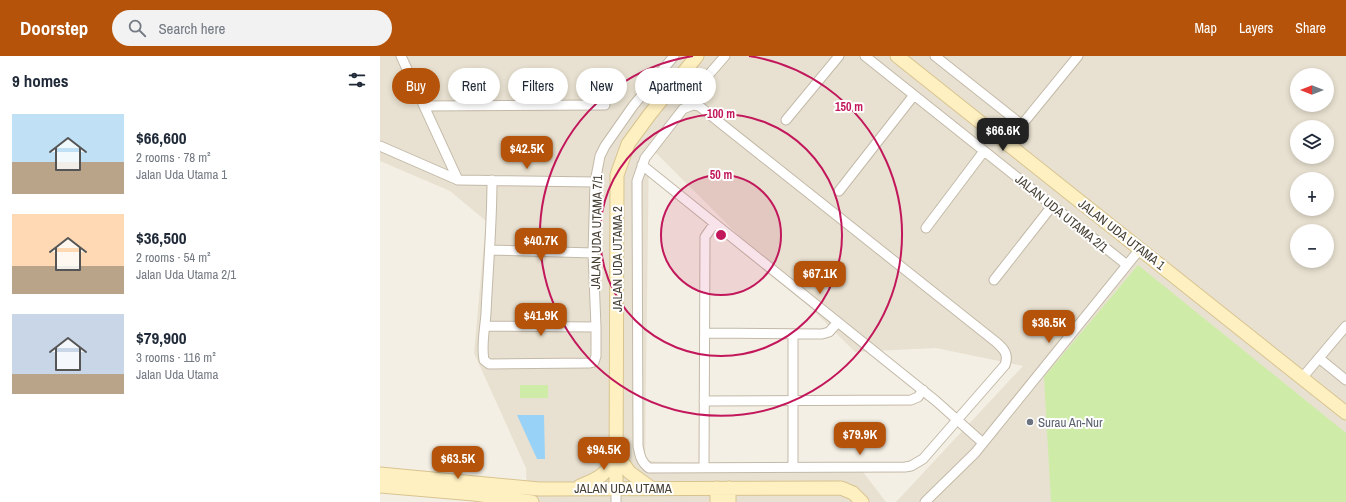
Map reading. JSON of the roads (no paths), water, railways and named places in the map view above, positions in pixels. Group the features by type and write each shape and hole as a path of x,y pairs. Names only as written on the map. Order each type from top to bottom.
{"street":[{"path":"402,56 458,180"},
{"name":"JALAN UDA UTAMA 7/1","path":"486,326 482,352 484,360 489,364 594,362 596,356 593,253 595,182 600,156 605,146 633,106 674,56"},
{"name":"JALAN UDA UTAMA 2","path":"616,488 617,175 628,144 697,56"},
{"path":"714,68 724,56"},
{"path":"786,120 839,56"},
{"name":"JALAN UDA UTAMA 2/1","path":"865,56 1127,265"},
{"name":"JALAN UDA UTAMA 1","path":"897,56 1346,413"},
{"path":"935,56 1022,125"},
{"path":"1007,143 1078,56"},
{"path":"838,191 914,95"},
{"path":"424,106 605,105"},
{"path":"693,105 699,106 996,342 1006,352 1007,360 1005,365 927,456 911,466 649,468 644,464 640,456 638,439 637,181 642,165 645,158 683,109 693,105"},
{"path":"380,146 458,180 595,182"},
{"path":"926,228 984,151"},
{"path":"642,165 923,390 982,443"},
{"path":"492,180 492,217 486,326 596,327"},
{"path":"994,280 1052,206"},
{"path":"704,467 705,237 714,224"},
{"path":"925,502 975,453 1140,249"},
{"path":"490,250 593,253"},
{"path":"705,333 822,334 829,332 838,322"},
{"path":"1302,378 1346,326"},
{"path":"793,334 793,467"},
{"path":"1320,358 1346,380"},
{"path":"704,400 911,400 918,397 923,390"},
{"path":"575,489 595,481 602,476 610,468 617,454 629,472 651,488"},
{"name":"JALAN UDA UTAMA","path":"380,474 539,488 841,488 853,492 862,502"},
{"path":"380,486 474,494 532,502"},
{"path":"616,488 616,502"},
{"path":"717,502 723,488"},
{"path":"723,488 729,502"}],"water":[{"path":"517,415 544,415 545,459 537,459"}],"place":[{"name":"Surau An-Nur","path":"1030,422"}]}
